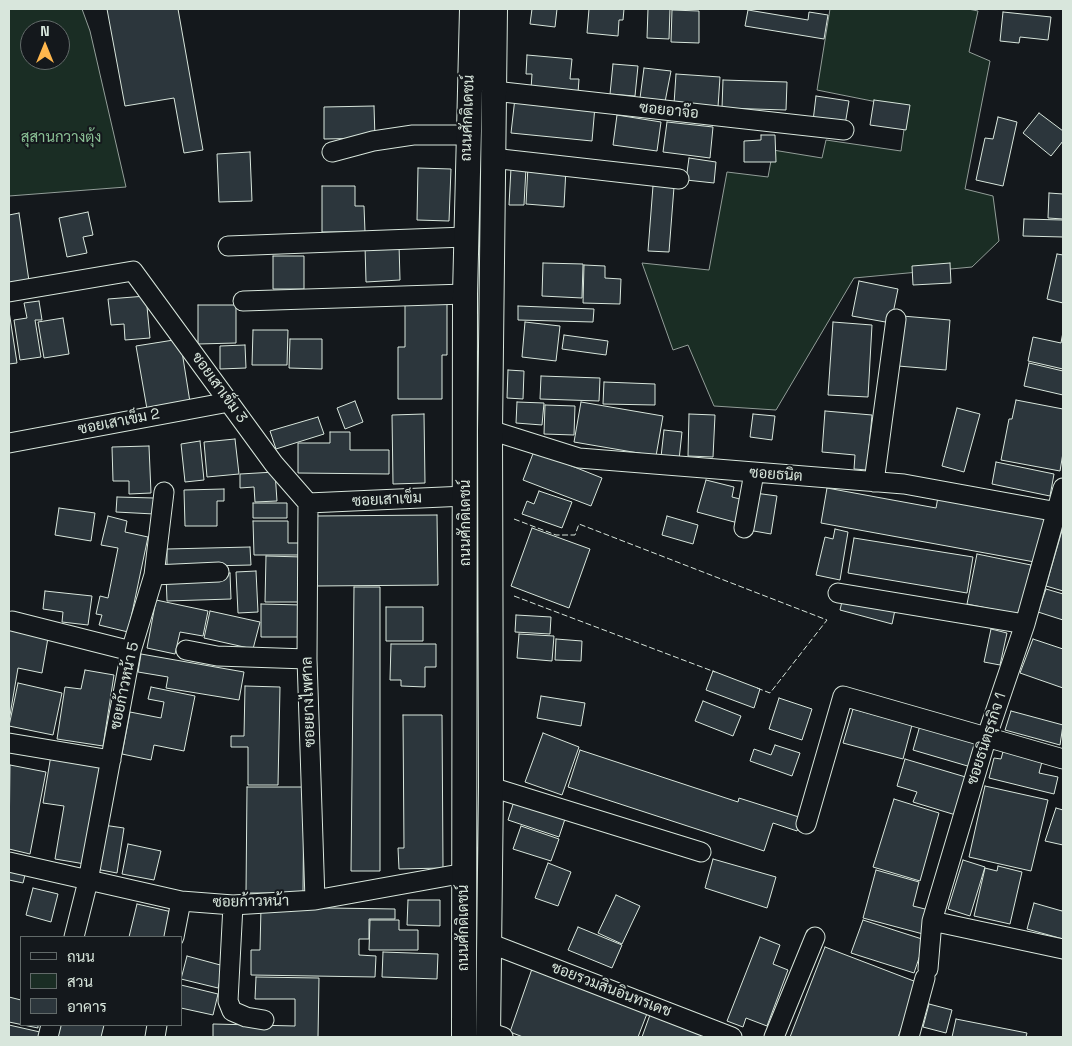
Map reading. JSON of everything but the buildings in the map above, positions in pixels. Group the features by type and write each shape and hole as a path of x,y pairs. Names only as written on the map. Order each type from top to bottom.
{"main road":[{"name":"ถนนศักดิเดชน์","path":"464,1037 465,238 472,9"},
{"name":"ถนนศักดิเดชน์","path":"493,1035 490,943 490,430 495,9"}],"street":[{"name":"ซอยอาจ๊อ","path":"494,91 844,130"},
{"path":"332,152 413,135 468,135"},
{"path":"492,158 679,179"},
{"path":"228,246 465,238"},
{"name":"ซอยเสาเข็ม 3","path":"9,292 133,270 274,464 308,503"},
{"path":"244,301 465,294"},
{"path":"874,482 896,319"},
{"name":"ซอยเสาเข็ม 2","path":"9,443 229,402"},
{"name":"ซอยธนิต","path":"490,430 578,458 904,484 1060,512"},
{"path":"744,528 754,473"},
{"name":"ซอยธนิตธุรกิจ 1","path":"909,1037 926,973 931,946 932,921 987,736 1060,512 1063,488"},
{"name":"ซอยก้าวหน้า 5","path":"74,936 88,881 131,650 154,575 164,492"},
{"name":"ซอยเสาเข็ม","path":"308,503 466,496"},
{"name":"ซอยยางไพศาล","path":"308,503 307,659 315,900"},
{"path":"154,575 219,572"},
{"path":"838,593 1025,624"},
{"path":"12,621 131,650"},
{"path":"186,650 217,656 307,659"},
{"path":"806,824 843,696 1063,759"},
{"path":"9,743 111,760"},
{"path":"491,786 701,852"},
{"name":"ซอยก้าวหน้า","path":"9,862 181,901 233,905 315,900 464,873"},
{"path":"174,936 181,901"},
{"path":"233,905 228,1001 232,1011 246,1017 264,1020"},
{"path":"932,921 1063,949"},
{"path":"774,1037 815,937"},
{"name":"ซอยรวมสินอินทรเดช","path":"490,943 732,1037"}],"green space":[{"name":"สุสานกวางตุ้ง","path":"9,9 82,9 90,31 126,187 9,196"},
{"path":"830,9 968,9 978,11 969,52 990,61 965,189 993,196 999,241 972,267 854,278 776,410 714,406 688,345 673,350 642,263 709,270 727,172 768,177 773,150 822,158 826,140 901,151 907,108 817,90"}],"fence":[{"path":"514,519 556,535 575,535 579,524 827,620 770,693 757,688"},
{"path":"514,596 715,672"}]}
